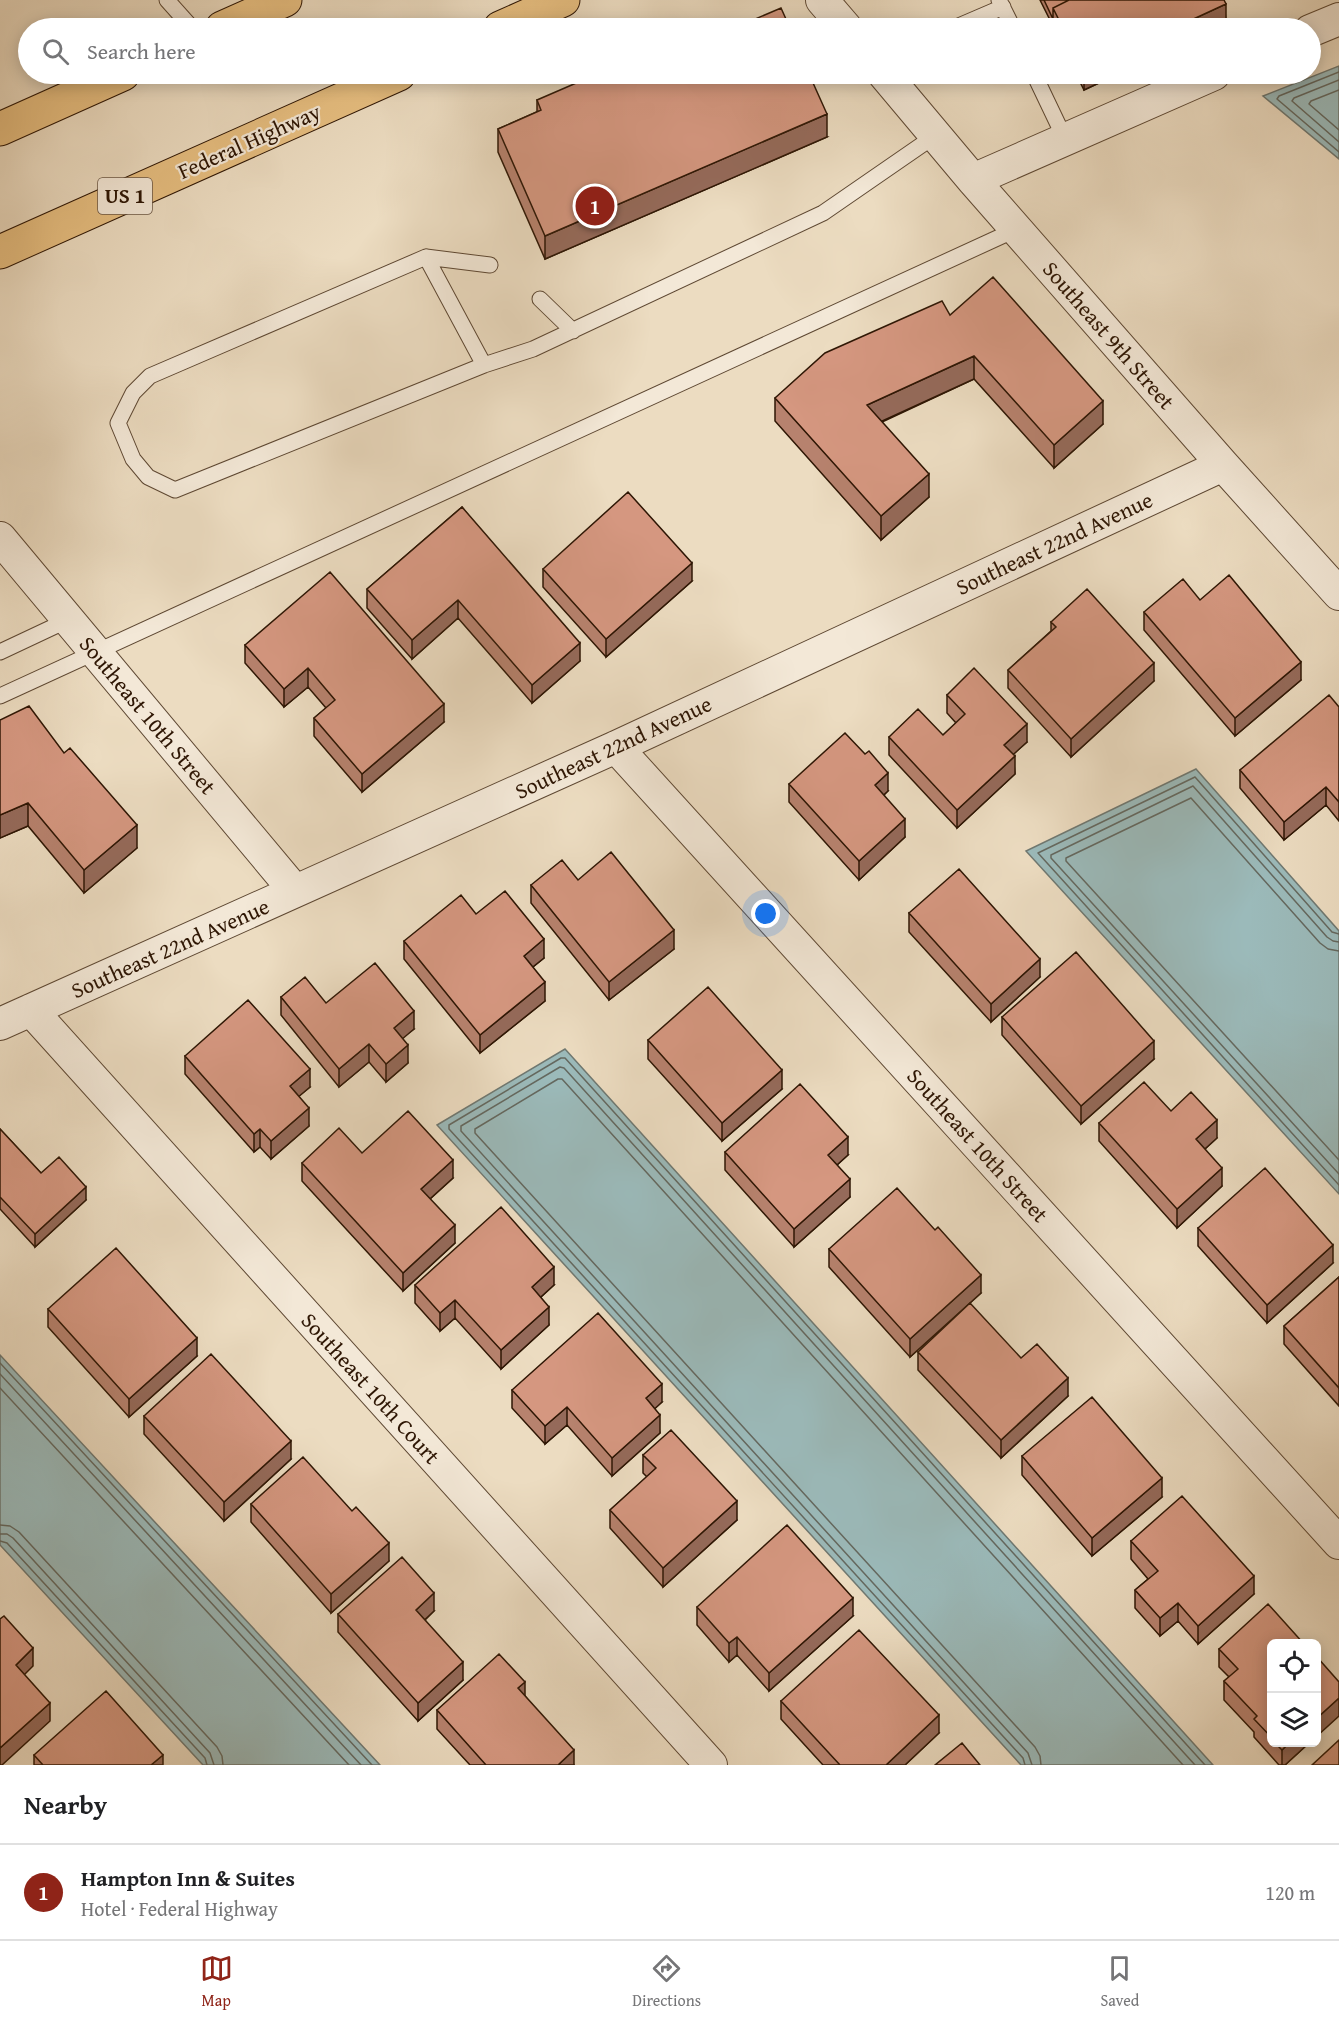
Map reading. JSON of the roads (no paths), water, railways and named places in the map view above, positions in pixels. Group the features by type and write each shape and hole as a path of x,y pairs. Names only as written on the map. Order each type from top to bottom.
{"main road":[{"path":"244,18 285,0"},
{"path":"522,18 563,0"},
{"path":"0,129 101,84"},
{"name":"Federal Highway","path":"0,252 377,84"}],"street":[{"path":"822,0 837,18"},
{"path":"1321,27 1339,19"},
{"name":"Southeast 9th Street","path":"893,84 973,180 1223,465 1333,577"},
{"path":"973,180 1191,84"},
{"name":"Southeast 22nd Avenue","path":"0,1024 616,747 1223,465"},
{"name":"Southeast 10th Street","path":"0,538 295,891"},
{"name":"Southeast 10th Street","path":"616,747 1339,1543"},
{"name":"Southeast 10th Court","path":"31,1010 711,1765"}],"lane":[{"path":"167,0 183,18"},
{"path":"973,18 1001,3 1008,18"},
{"path":"1039,84 1065,139"},
{"path":"490,265 426,257 150,376 133,393 117,423 133,459 148,477 176,490 484,365 533,349 823,213 936,135"},
{"path":"0,696 1017,229"},
{"path":"426,257 484,365"},
{"path":"540,299 573,331"},
{"path":"0,652 68,620"}],"water":[{"path":"1339,66 1339,159 1263,96 1293,84 1321,84 1321,73"},
{"path":"1196,769 1339,931 1339,1194 1026,851"},
{"path":"565,1049 1213,1765 1021,1765 437,1125"},
{"path":"0,1355 380,1765 203,1765 0,1545"}],"place":[{"name":"Hampton Inn & Suites","path":"595,206"}]}
